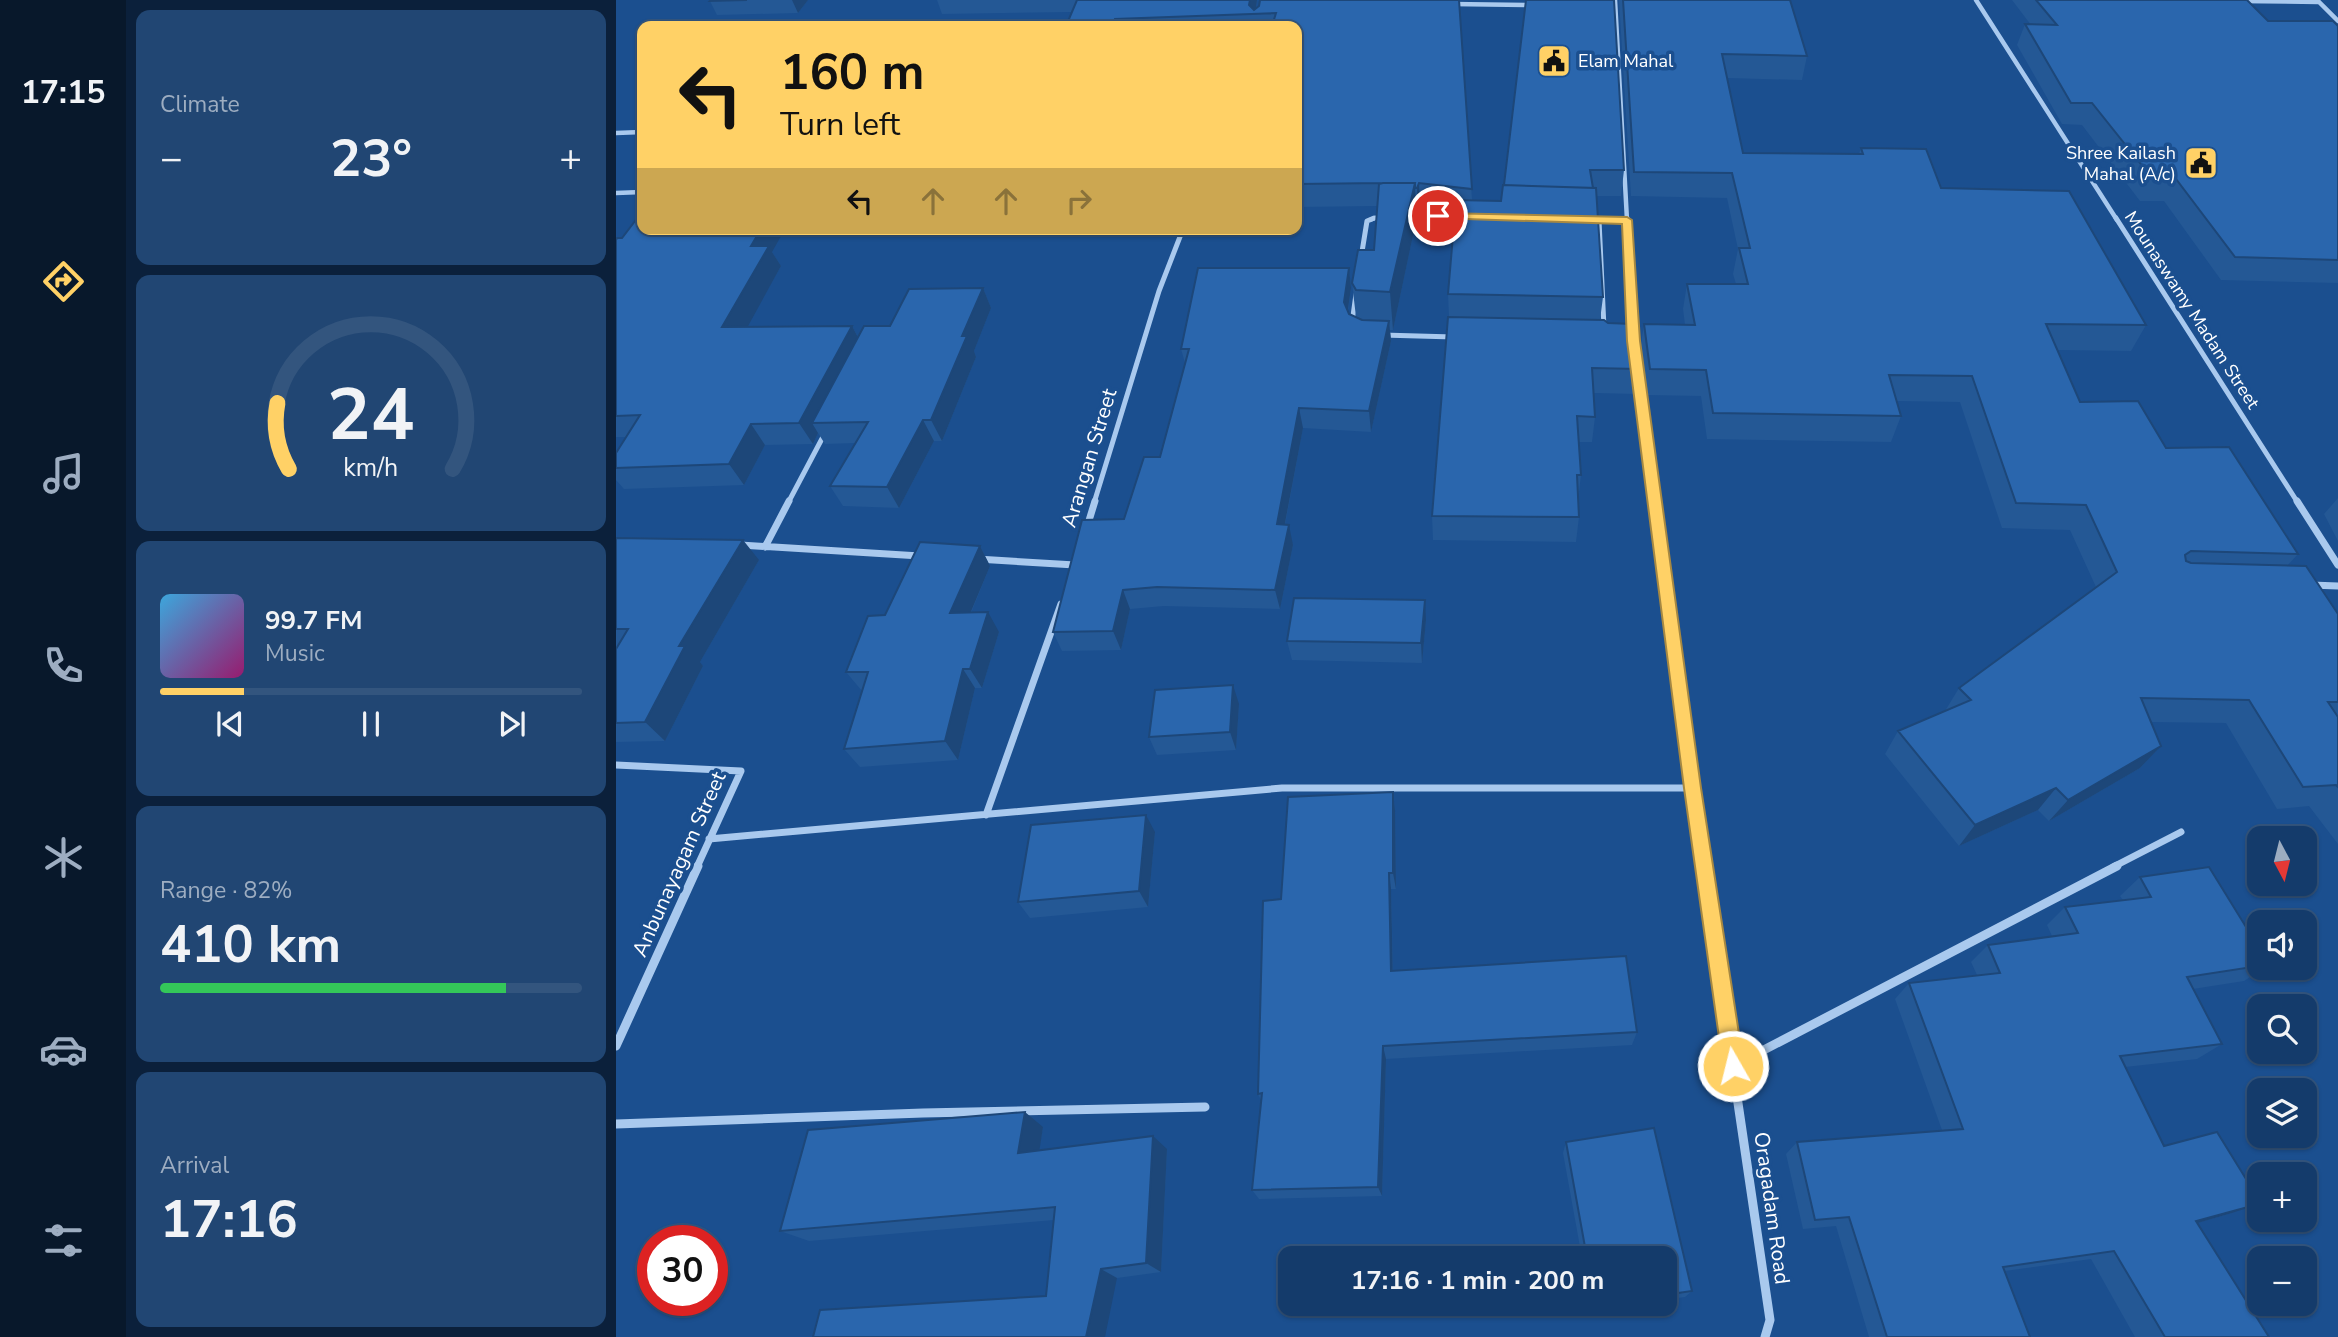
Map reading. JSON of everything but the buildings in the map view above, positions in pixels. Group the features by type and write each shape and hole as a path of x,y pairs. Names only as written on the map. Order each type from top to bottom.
{"street":[{"name":"Mounaswamy Madam Street","path":"1976,0 2338,565"},
{"path":"2238,1 2318,1 2338,21"},
{"path":"1604,6 1615,3 1634,341"},
{"path":"1440,4 1544,5"},
{"path":"616,133 637,132"},
{"path":"616,193 637,192"},
{"path":"1359,272 1367,221 1385,215"},
{"path":"1399,215 1465,217"},
{"path":"1585,220 1627,220"},
{"path":"1599,220 1604,341"},
{"name":"Arangan Street","path":"1082,541 1159,291 1181,235"},
{"path":"1356,332 1351,322 1357,284"},
{"path":"1378,335 1458,337"},
{"name":"Oragadam Road","path":"1635,355 1692,788 1770,1320 1765,1337"},
{"path":"765,547 829,424"},
{"path":"724,545 927,556"},
{"name":"Arangan Street","path":"1070,578 1078,553"},
{"path":"967,559 1074,565"},
{"path":"2297,585 2338,586"},
{"path":"986,815 1065,591"},
{"name":"Anbunayagam Street","path":"616,765 741,771 616,1046"},
{"path":"709,839 1282,788 1692,788"},
{"path":"1733,1066 2181,832"},
{"path":"616,1124 923,1113 1205,1107"}],"place":[{"name":"Elam Mahal","path":"1554,61"},
{"name":"Shree Kailash Mahal (A/c)","path":"2201,163"}],"route":[{"path":"1438,216 1627,220 1634,341 1692,788 1733,1066"}]}
